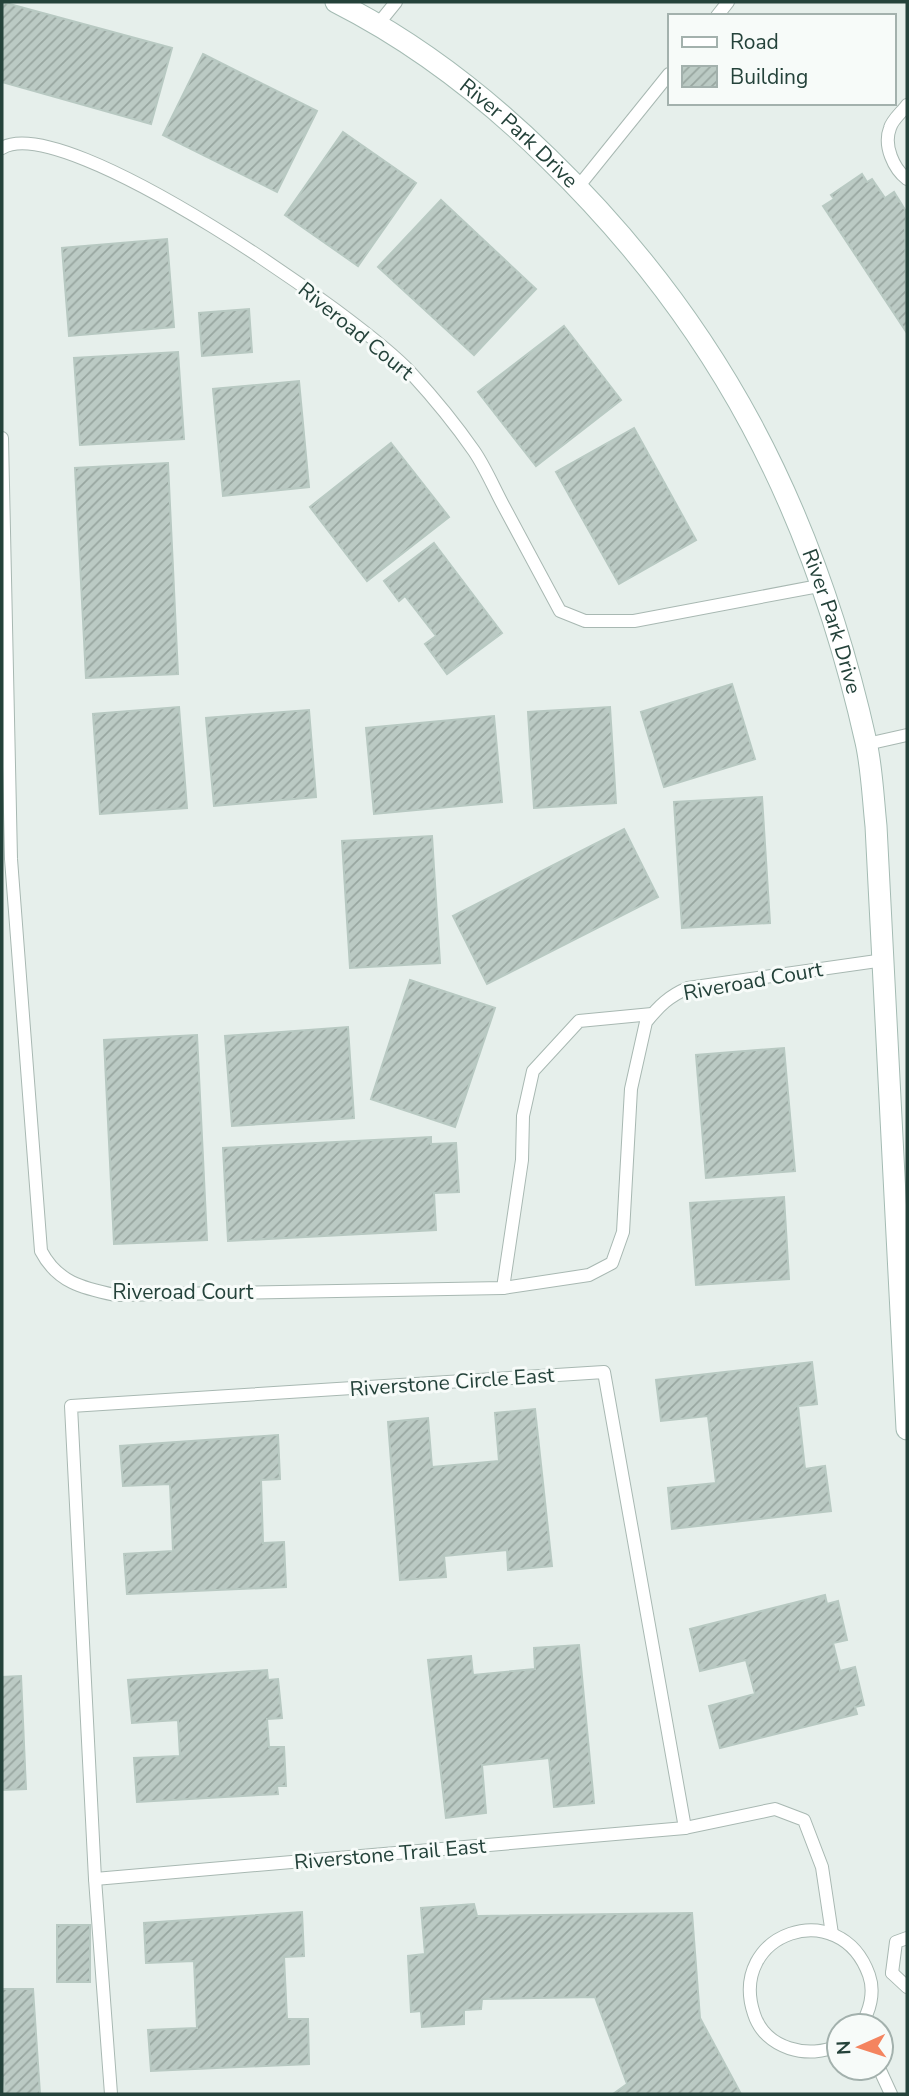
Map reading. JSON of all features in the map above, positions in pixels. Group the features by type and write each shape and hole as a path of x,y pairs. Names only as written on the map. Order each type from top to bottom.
{"street":[{"name":"River Park Drive","path":"336,2 379,23 503,114 578,187 642,256 713,356 777,473 824,585 867,744 877,826 907,1429"}],"lane":[{"path":"379,23 396,2"},
{"path":"578,187 668,75"},
{"path":"907,106 890,128 888,147 897,172 907,179"},
{"name":"Riveroad Court","path":"2,148 8,145 50,146 152,192 228,235 327,302 410,371 475,452 560,611 585,621 634,621 824,585"},
{"name":"Riveroad Court","path":"2,438 11,859 41,1251 50,1268 77,1287 115,1295 503,1288 589,1275 612,1263 623,1233 631,1089 646,1022 652,1014 670,996 688,988 884,960"},
{"path":"867,744 907,735"},
{"path":"503,1288 522,1160 523,1116 533,1071 579,1021 652,1014"},
{"name":"Riverstone Circle East","path":"95,1879 71,1406 604,1372 685,1828"},
{"path":"685,1828 775,1809 804,1820 822,1867 832,1934"},
{"name":"Riverstone Trail East","path":"95,1879 685,1828"},
{"path":"95,1879 111,2094"},
{"path":"825,2050 799,2052 781,2046 766,2034 755,2018 749,1998 750,1977 759,1958 773,1942 792,1933 812,1930 832,1934 850,1945 864,1961 871,1981 871,2002 866,2012"},
{"path":"892,1973 896,1942 907,1938"},
{"path":"871,1981 892,1973"},
{"path":"892,1973 907,1987"}],"building":[{"path":"2,2 172,48 151,124 2,82"},
{"path":"203,54 317,111 277,192 163,135"},
{"path":"343,132 416,183 358,266 285,215"},
{"path":"862,174 867,182 872,179 885,198 894,192 907,213 907,333 823,206 834,199 831,195"},
{"path":"441,200 536,289 474,355 378,267"},
{"path":"167,239 174,327 69,336 62,248"},
{"path":"249,309 252,352 202,356 199,313"},
{"path":"564,326 621,400 536,466 478,392"},
{"path":"178,352 184,439 80,445 74,358"},
{"path":"299,381 309,487 223,496 213,389"},
{"path":"634,428 696,540 619,584 556,472"},
{"path":"391,443 449,517 367,581 310,507"},
{"path":"168,463 178,674 86,678 75,468"},
{"path":"434,543 502,633 447,674 425,644 436,636 405,596 399,601 384,581"},
{"path":"732,684 755,759 664,787 641,712"},
{"path":"179,707 187,808 100,814 93,714"},
{"path":"610,707 616,803 534,808 528,712"},
{"path":"309,710 316,797 214,806 206,718"},
{"path":"494,716 502,802 374,814 366,728"},
{"path":"762,797 770,923 682,928 674,802"},
{"path":"624,829 658,897 487,984 453,916"},
{"path":"432,836 440,963 350,968 342,841"},
{"path":"410,980 495,1008 455,1127 371,1099"},
{"path":"348,1027 354,1118 232,1126 225,1036"},
{"path":"197,1035 207,1240 114,1244 104,1040"},
{"path":"784,1048 795,1171 706,1178 696,1055"},
{"path":"431,1137 431,1144 456,1143 459,1192 434,1193 436,1230 228,1241 223,1148"},
{"path":"784,1197 789,1279 696,1285 690,1203"},
{"path":"812,1362 817,1404 798,1406 805,1469 825,1466 831,1511 672,1529 668,1488 716,1483 708,1416 661,1421 656,1380"},
{"path":"535,1409 552,1566 508,1570 507,1550 444,1556 446,1577 400,1580 388,1422 428,1418 432,1467 499,1461 495,1413"},
{"path":"278,1435 280,1479 261,1480 263,1543 284,1542 286,1587 127,1594 124,1554 173,1551 170,1484 123,1486 120,1446"},
{"path":"825,1595 827,1604 838,1601 847,1640 833,1643 840,1671 855,1667 864,1705 855,1707 857,1714 720,1748 709,1706 755,1694 746,1660 700,1671 690,1629"},
{"path":"579,1645 594,1803 554,1807 549,1758 482,1765 486,1813 446,1818 428,1660 471,1656 473,1675 535,1669 534,1648"},
{"path":"267,1670 268,1680 278,1679 282,1718 267,1719 269,1747 284,1747 286,1786 277,1786 278,1794 137,1802 134,1758 180,1756 178,1720 132,1723 128,1680"},
{"path":"21,1676 26,1789 2,1790 2,1677"},
{"path":"474,1904 477,1916 692,1913 700,2018 741,2094 613,2094 627,2084 595,1997 482,1999 481,2009 464,2010 464,2024 422,2027 421,2011 411,2012 408,1956 425,1954 421,1908"},
{"path":"302,1912 304,1956 284,1957 287,2019 308,2019 309,2064 151,2071 148,2030 197,2028 194,1961 146,1963 144,1923"},
{"path":"57,1925 90,1925 90,1982 57,1982"},
{"path":"2,1989 33,1989 40,2094 5,2094 2,2078"}]}
